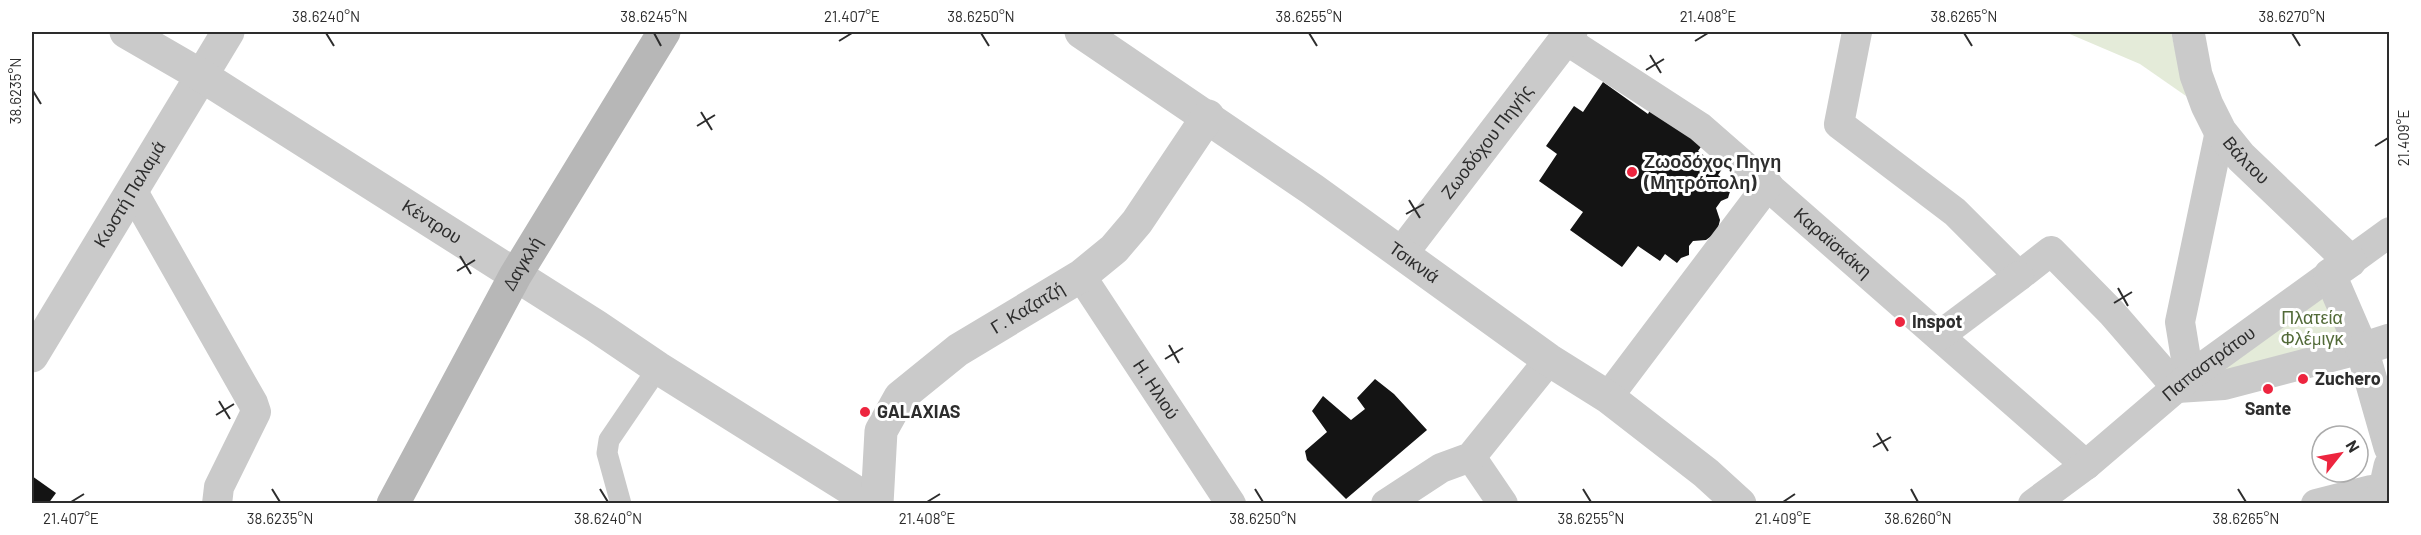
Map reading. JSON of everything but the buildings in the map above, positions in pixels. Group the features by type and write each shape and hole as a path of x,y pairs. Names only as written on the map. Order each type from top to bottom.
{"main road":[{"name":"Δαγκλή","path":"393,504 515,276 664,32"}],"street":[{"name":"Κέντρου","path":"126,32 202,76 596,326 658,368 876,504"},
{"name":"Κωστή Παλαμά","path":"32,356 228,32"},
{"name":"Τσικνιά","path":"1081,32 1208,117 1402,253 1549,360 1608,397 1706,473 1740,504"},
{"path":"1857,32 1839,124 1955,212 2019,276"},
{"name":"Βάλτου","path":"2188,32 2196,75 2220,131 2340,268"},
{"name":"Καραϊσκάκη","path":"1569,36 1700,127 2086,465"},
{"name":"Ζωοδόχου Πηγής","path":"1402,253 1569,36"},
{"name":"Γ. Καζατζή","path":"876,504 881,431 900,397 958,351 1081,276 1114,249 1137,222 1208,117"},
{"path":"2183,383 2181,322 2220,131"},
{"path":"1608,397 1768,185"},
{"path":"132,190 256,412 219,487 218,504"},
{"name":"Παπαστράτου","path":"2033,504 2086,465 2183,383 2390,232"},
{"path":"1939,336 2051,251 2183,383 2224,385 2376,344"},
{"path":"2340,268 2376,344 2390,447"},
{"name":"Η. Ηλιού","path":"1081,276 1231,504"},
{"path":"1386,504 1441,468 1471,457 1549,360"},
{"path":"1471,457 1503,504"},
{"path":"2316,504 2371,490 2385,489"}],"lane":[{"path":"621,504 606,453 609,440 658,368"}],"green space":[{"path":"2065,32 2171,32 2186,96 2140,64"},
{"name":"Πλατεία Φλέμιγκ","path":"2324,288 2346,345 2205,379"}],"place":[{"name":"Ζωοδόχος Πηγη (Μητρόπολη)","path":"1632,172"},
{"name":"Inspot","path":"1900,322"},
{"name":"Zuchero","path":"2303,379"},
{"name":"Sante","path":"2268,389"},
{"name":"GALAXIAS","path":"865,412"}]}
